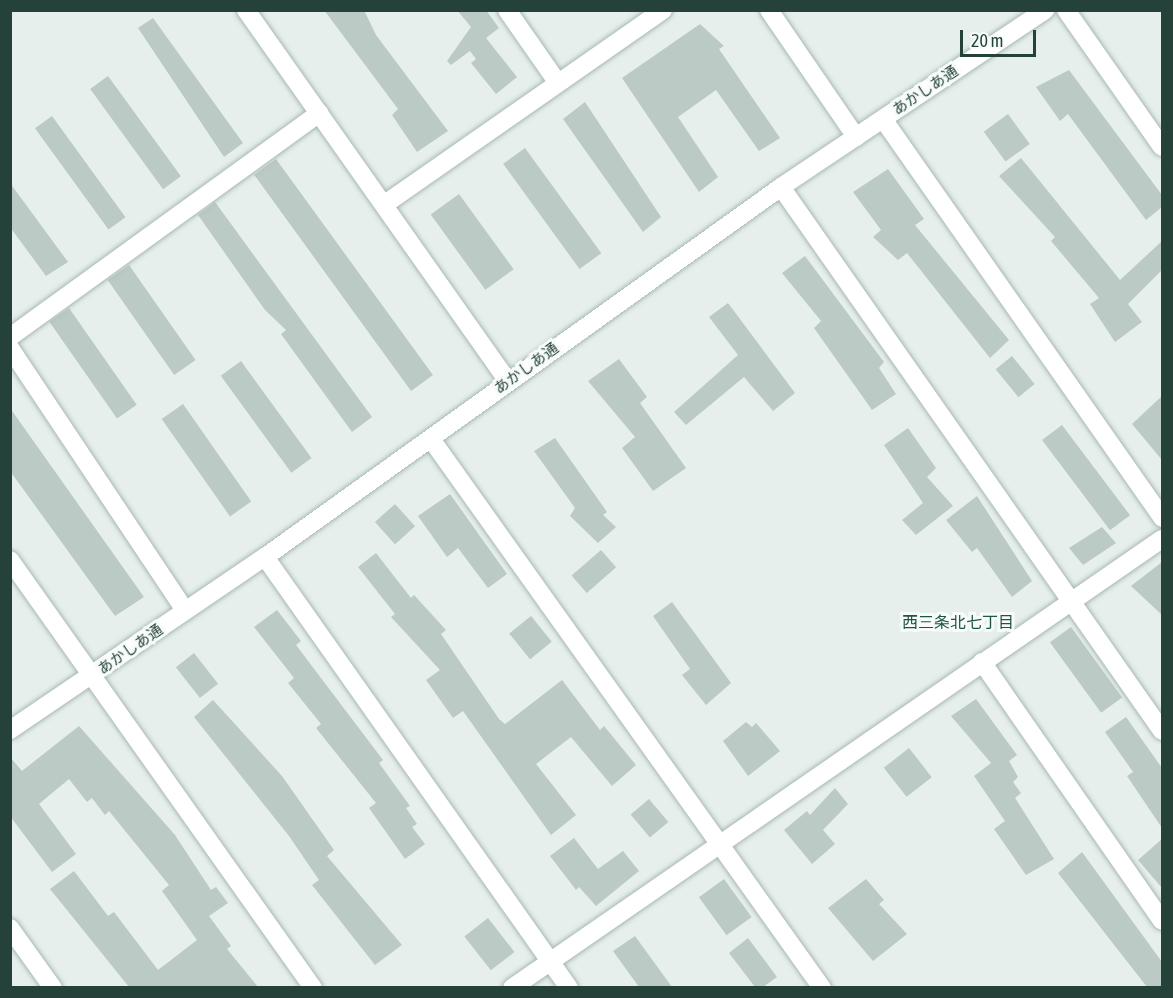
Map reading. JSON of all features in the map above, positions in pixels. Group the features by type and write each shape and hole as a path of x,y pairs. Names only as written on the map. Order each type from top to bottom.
{"street":[{"path":"246,10 507,380"},
{"path":"507,10 558,83"},
{"path":"385,204 663,10"},
{"path":"769,10 856,137"},
{"name":"あかしあ通","path":"10,730 265,557 431,439 507,380 781,187 1045,10"},
{"path":"1066,10 1162,147"},
{"path":"10,337 320,113"},
{"path":"883,118 1162,518"},
{"path":"781,187 1162,731"},
{"path":"10,348 185,610"},
{"path":"431,439 822,987"},
{"path":"512,987 718,841 1162,539"},
{"path":"265,557 569,987"},
{"path":"10,560 313,987"},
{"path":"982,662 1162,921"},
{"path":"10,928 53,987"}],"building":[{"path":"324,10 364,10 376,35 448,131 417,152 392,115 398,109"},
{"path":"457,10 486,10 499,28 486,38 517,77 496,94 471,63 476,59 470,51 451,65 447,61 471,27"},
{"path":"153,18 243,143 224,157 138,28"},
{"path":"700,24 724,46 719,49 780,138 759,151 716,90 678,117 718,177 699,192 622,78"},
{"path":"1069,70 1162,195 1162,207 1146,220 1068,114 1060,121 1036,87"},
{"path":"108,76 181,176 163,189 90,89"},
{"path":"585,102 661,217 643,232 563,119"},
{"path":"1008,114 1030,144 1005,162 984,132"},
{"path":"52,116 125,217 108,229 35,128"},
{"path":"525,148 601,253 580,269 503,164"},
{"path":"1021,158 1120,280 1162,241 1162,270 1128,304 1142,322 1115,342 1090,304 1099,298 1051,241 1055,237 999,176"},
{"path":"276,159 433,375 411,391 254,175"},
{"path":"888,169 924,219 915,225 1009,340 990,358 907,253 898,260 873,237 881,230 853,192"},
{"path":"10,183 68,262 46,276 10,227"},
{"path":"459,194 514,269 485,290 431,215"},
{"path":"215,202 372,417 352,432 281,334 286,330 265,310 198,215"},
{"path":"805,256 884,362 879,368 896,394 872,410 814,328 821,321 782,273"},
{"path":"129,265 196,360 174,375 108,280"},
{"path":"728,303 795,393 773,411 744,377 686,425 674,412 738,355 709,317"},
{"path":"69,308 137,405 117,418 49,322"},
{"path":"1012,356 1035,384 1018,397 996,369"},
{"path":"619,359 647,397 640,403 686,468 653,491 622,448 635,437 588,381"},
{"path":"241,361 312,458 291,473 221,376"},
{"path":"1162,396 1162,460 1132,424"},
{"path":"183,404 251,501 230,516 162,419"},
{"path":"10,408 144,597 115,616 10,471"},
{"path":"1062,425 1130,515 1110,530 1042,440"},
{"path":"908,428 936,468 927,477 953,506 916,535 902,520 923,503 884,445"},
{"path":"555,438 607,512 603,515 616,527 598,543 570,516 575,508 534,451"},
{"path":"450,494 507,574 488,588 458,548 447,557 418,516"},
{"path":"977,496 1032,581 1012,597 977,548 972,552 946,520"},
{"path":"395,504 415,526 395,544 375,522"},
{"path":"1102,527 1116,543 1083,565 1069,548"},
{"path":"601,550 616,567 587,593 572,576"},
{"path":"376,553 411,598 414,595 446,630 441,634 499,719 505,724 562,680 600,730 604,726 636,765 612,786 571,737 536,764 576,815 551,835 463,711 453,718 426,680 440,670 391,617 395,614 358,567"},
{"path":"1162,562 1162,615 1131,586"},
{"path":"672,602 731,683 706,705 682,675 690,669 653,616"},
{"path":"277,610 301,641 296,645 383,760 379,763 410,806 406,808 417,824 412,827 425,844 405,859 369,808 376,803 316,728 321,724 288,683 294,678 254,627"},
{"path":"531,616 552,642 530,659 509,634"},
{"path":"1071,627 1122,697 1101,713 1050,642"},
{"path":"194,653 218,684 200,698 176,667"},
{"path":"976,699 1017,755 1009,761 1018,777 1013,782 1021,793 1015,798 1054,859 1026,875 994,829 1005,821 974,776 991,763 951,716"},
{"path":"213,700 282,776 334,850 327,856 402,945 375,965 312,885 319,880 289,836 194,717"},
{"path":"1126,717 1162,768 1162,828 1127,776 1133,772 1105,732"},
{"path":"746,722 752,727 756,723 780,751 748,776 723,741"},
{"path":"79,726 175,835 211,890 216,887 228,903 209,916 231,946 227,949 258,987 129,987 50,889 74,871 108,916 114,912 158,970 197,940 162,891 169,885 109,811 105,815 92,798 87,802 69,779 39,804 76,854 52,872 10,816 10,757 22,771"},
{"path":"909,748 932,777 907,797 884,768"},
{"path":"835,788 848,804 823,830 835,844 812,864 784,830 807,811 810,815"},
{"path":"649,799 668,822 650,837 631,814"},
{"path":"574,838 598,869 623,851 639,871 596,906 579,887 576,890 550,856"},
{"path":"1162,839 1162,888 1138,860"},
{"path":"1082,852 1162,962 1162,987 1147,987 1058,873"},
{"path":"724,879 752,917 727,935 699,897"},
{"path":"866,879 884,900 879,904 907,934 873,961 828,908"},
{"path":"488,918 514,952 491,970 464,936"},
{"path":"635,936 672,987 639,987 613,951"},
{"path":"748,938 777,977 763,987 755,987 729,953"}],"district":[{"name":"西三条北七丁目","path":"958,622"}]}
